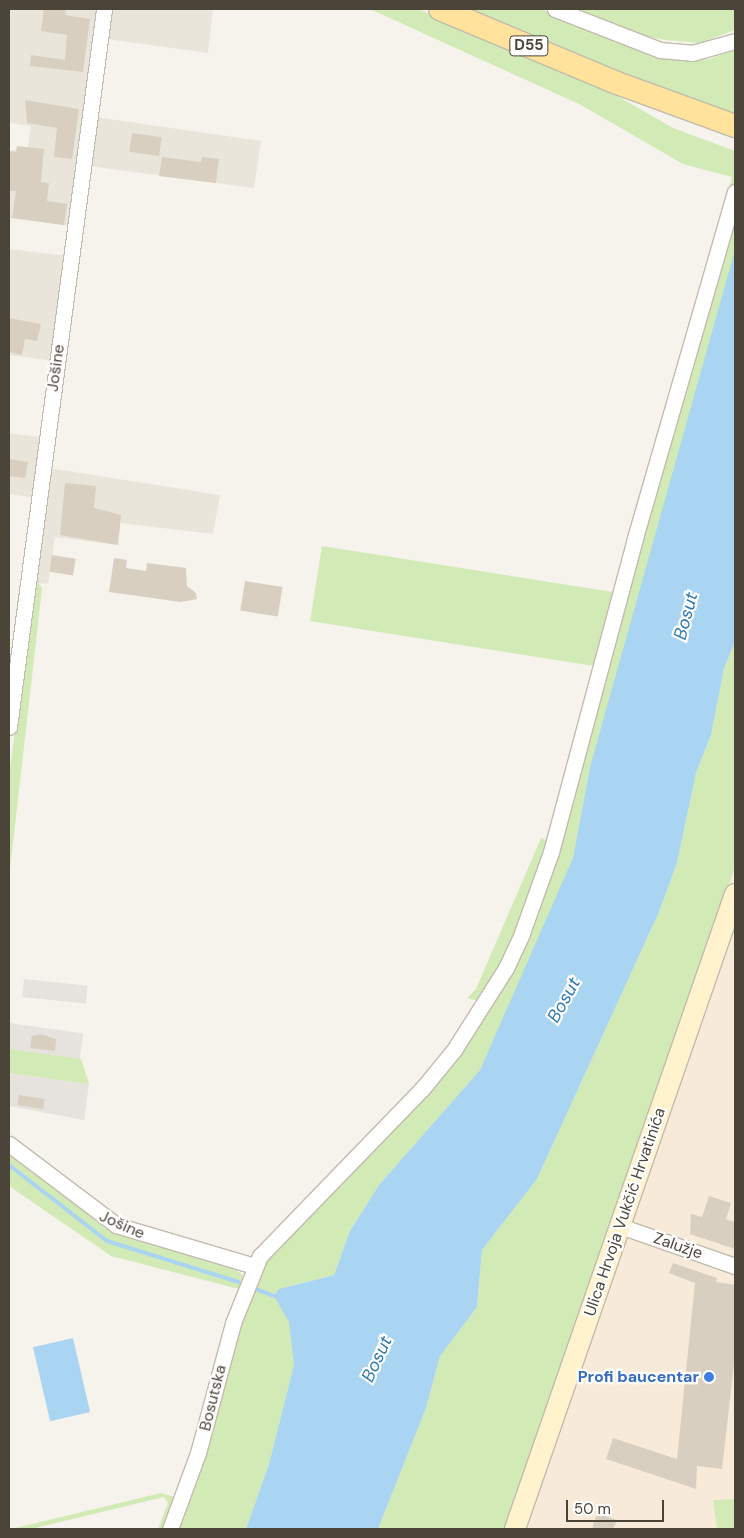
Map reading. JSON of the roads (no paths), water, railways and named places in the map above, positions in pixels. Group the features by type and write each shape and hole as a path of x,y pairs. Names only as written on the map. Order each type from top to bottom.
{"main road":[{"name":"D55","path":"440,9 732,132"},
{"name":"Ulica Hrvoja Vukčić Hrvatinića","path":"515,1529 735,894"}],"street":[{"name":"Jošine","path":"9,726 104,9"},
{"path":"555,9 660,50 692,52 735,41"},
{"path":"254,1266 281,1232 422,1089 454,1050 506,968 551,852 635,538 735,192"},
{"name":"Jošine","path":"9,1144 116,1225 254,1266"},
{"name":"Zalužje","path":"620,1226 735,1266"},
{"name":"Bosutska","path":"170,1529 254,1266"}],"water":[{"name":"Bosut","path":"735,250 735,641 724,669 711,735 696,773 677,863 659,912 537,1179 482,1250 477,1307 440,1356 426,1408 378,1529 246,1529 269,1464 294,1365 289,1322 274,1296 279,1289 334,1275 350,1231 379,1185 480,1070 573,858 590,767"},
{"path":"73,1338 90,1412 50,1421 33,1347"}],"waterway":[{"path":"9,1165 107,1241 239,1282"},
{"path":"253,1288 274,1296"}],"place":[{"name":"Profi baucentar","path":"709,1377"}]}
